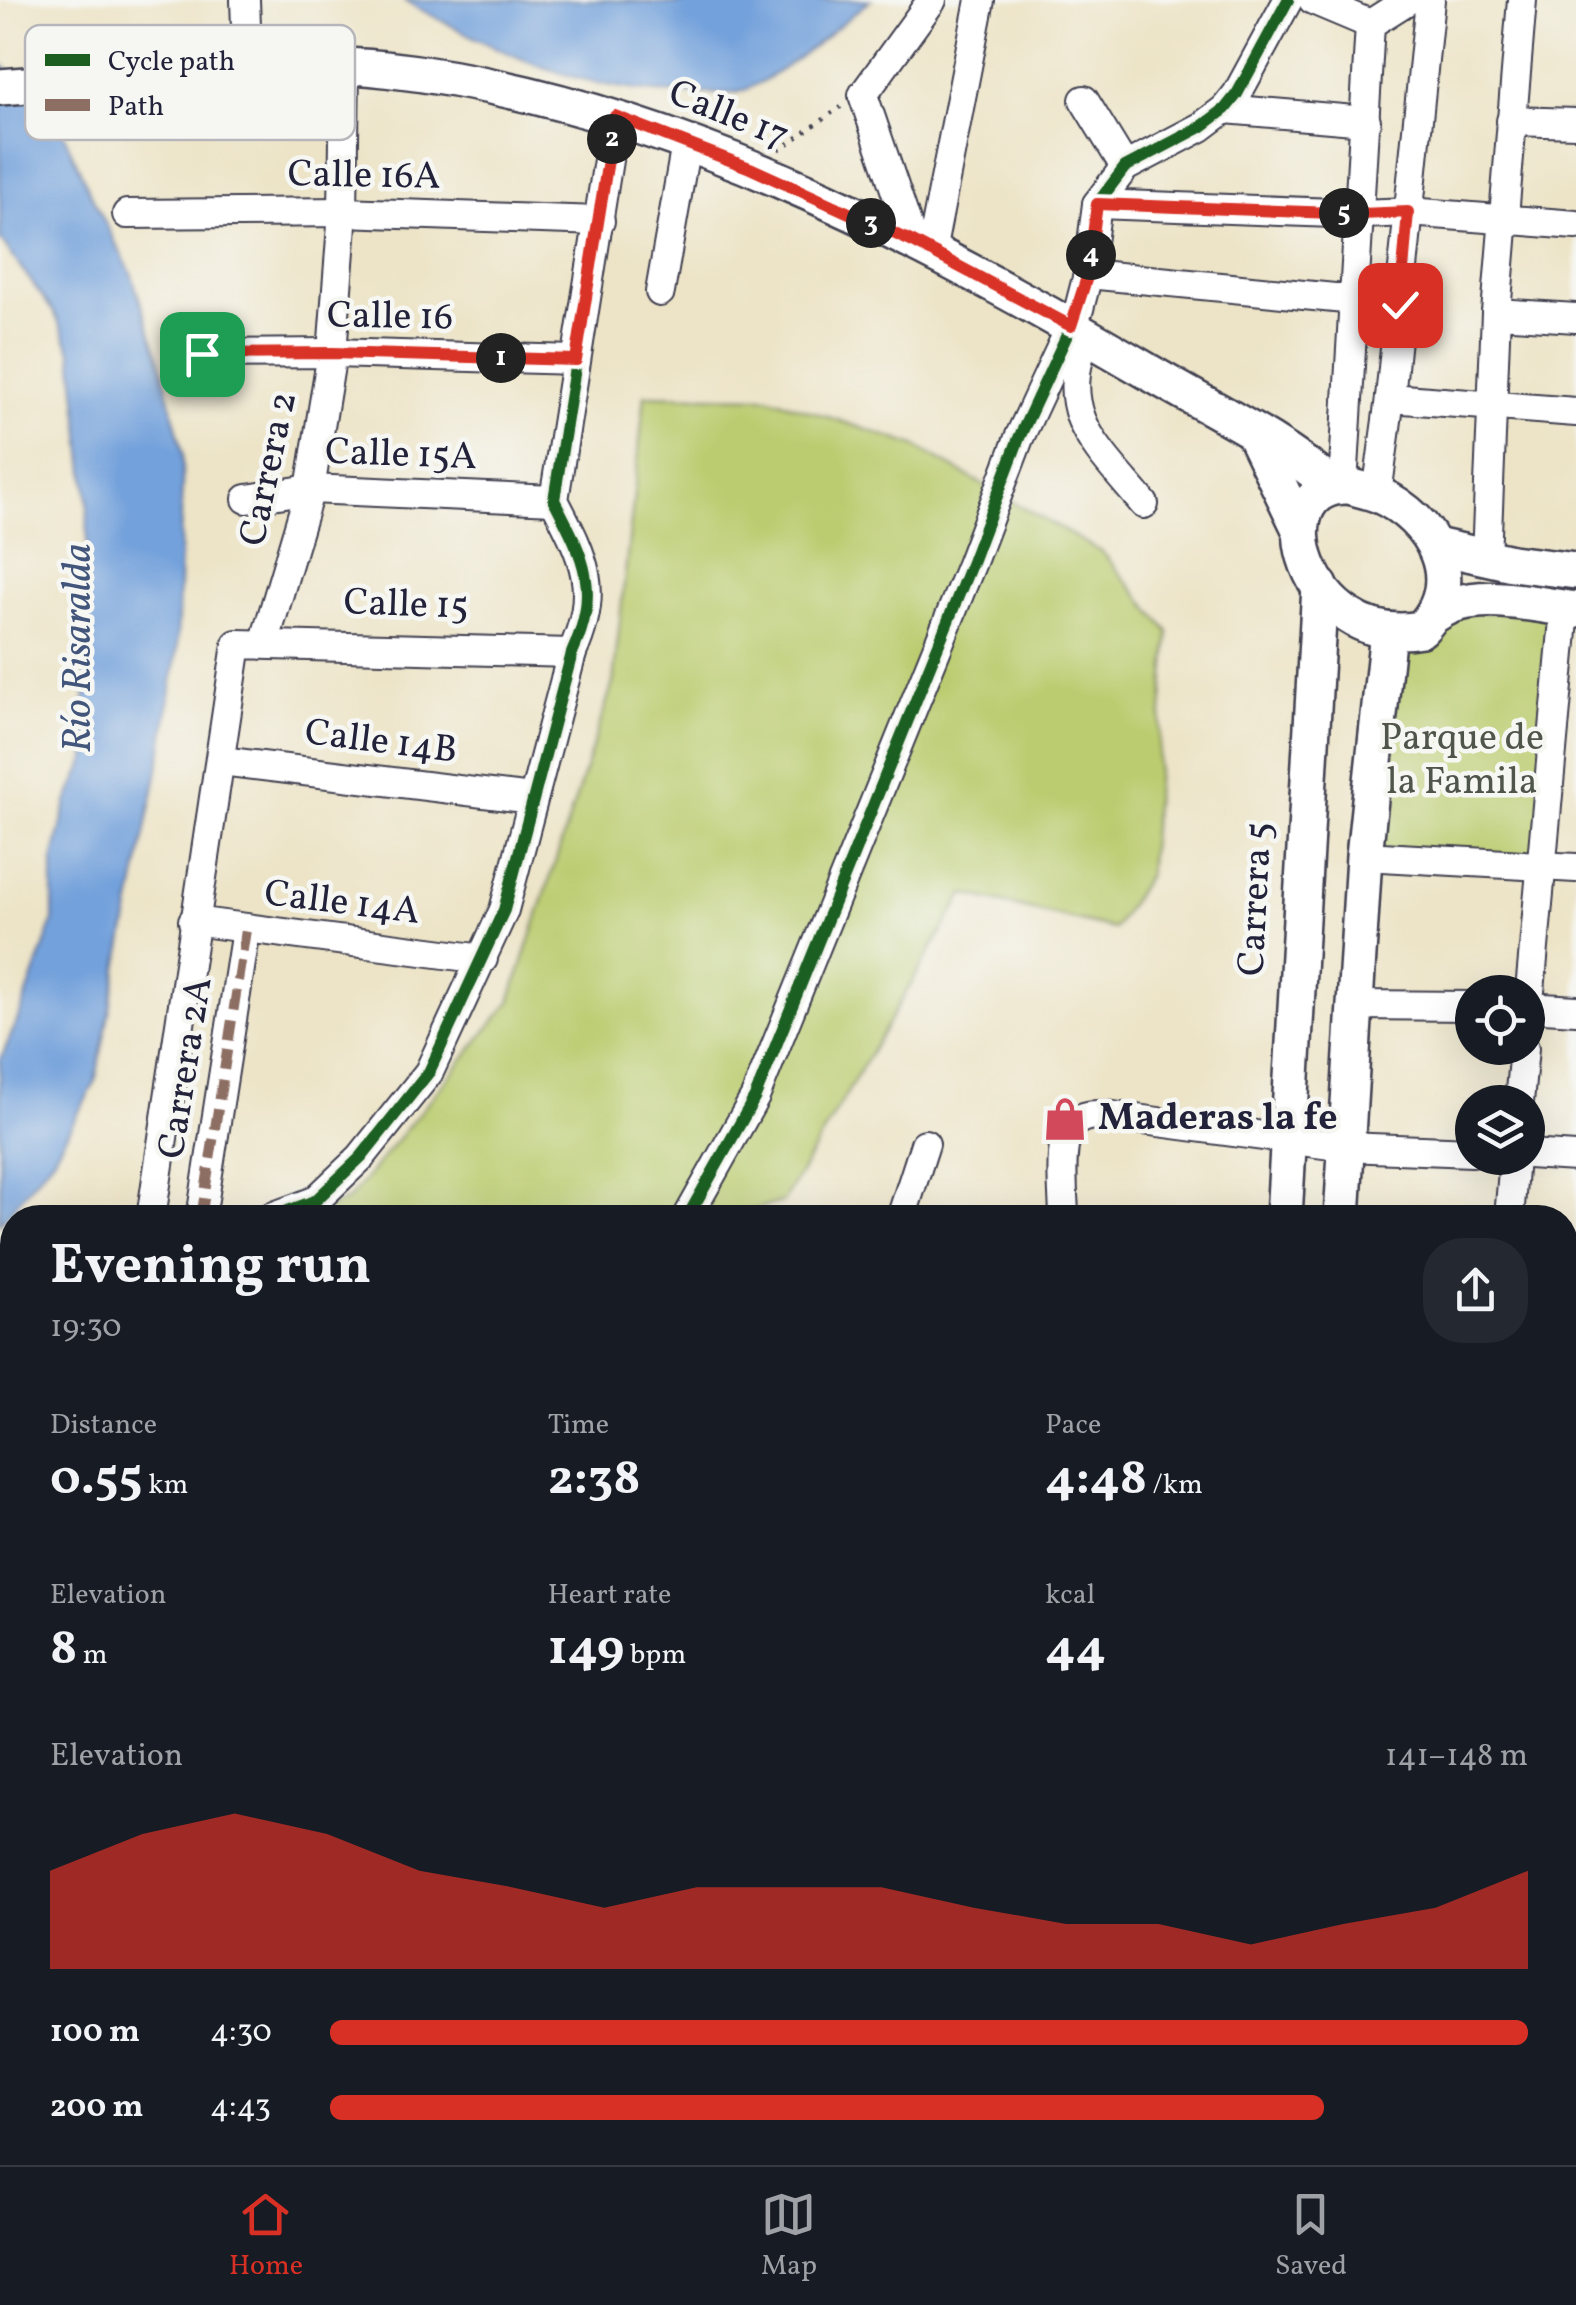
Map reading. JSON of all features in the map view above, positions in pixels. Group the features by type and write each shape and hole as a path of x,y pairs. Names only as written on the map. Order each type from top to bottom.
{"main road":[{"name":"Calle 17","path":"355,67 445,78 615,116 750,168 922,247 1079,331 1314,471 1351,489"},
{"name":"Calle 17","path":"0,88 25,86"},
{"path":"1253,434 1300,528 1305,556 1320,586 1332,605 1352,619 1388,631 1422,628 1456,602 1510,601 1570,610"},
{"path":"1300,528 1311,503 1351,489 1402,510 1436,546 1444,576 1436,614"},
{"path":"1436,546 1486,558 1576,571"},
{"name":"Carrera 5","path":"1284,1205 1320,586"},
{"path":"1343,1205 1364,856 1388,631"}],"street":[{"path":"245,0 250,25"},
{"path":"922,247 863,95 932,0"},
{"path":"922,247 980,0"},
{"path":"1144,504 1089,435 1077,411 1075,364 1097,204 1125,168 1201,127 1224,110 1237,94 1288,0"},
{"path":"1313,0 1370,24"},
{"path":"1370,24 1408,0"},
{"path":"1351,489 1390,398 1430,0"},
{"path":"1486,558 1496,313 1522,0"},
{"path":"1351,489 1355,300 1370,24"},
{"path":"1084,100 1125,168"},
{"path":"1224,110 1366,121"},
{"path":"302,1205 314,1200 361,1158 429,1072 504,910 572,653 585,624 588,577 554,500 615,116"},
{"path":"1512,121 1576,123"},
{"name":"Carrera 2","path":"153,1205 193,922 221,760 250,644 310,490 332,353 344,140"},
{"path":"660,292 686,144"},
{"path":"1097,204 1361,214 1408,212 1576,225"},
{"name":"Calle 16A","path":"126,214 343,212 600,221"},
{"path":"1088,274 1355,300"},
{"path":"1496,313 1576,318"},
{"path":"694,1205 756,1097 999,486 1079,331"},
{"name":"Calle 16","path":"202,354 332,353 576,360"},
{"path":"1390,398 1576,412"},
{"name":"Calle 15A","path":"247,499 310,490 554,500"},
{"path":"1531,975 1570,610"},
{"name":"Calle 15","path":"250,644 572,653"},
{"name":"Calle 14B","path":"221,760 532,799"},
{"path":"1364,856 1576,868"},
{"name":"Calle 14A","path":"193,922 483,959"},
{"name":"Carrera 2A","path":"203,1205 246,930"},
{"path":"1355,1004 1455,1006"},
{"path":"1545,1009 1576,1010"},
{"path":"1064,1205 1063,1152 1067,1134 1075,1122 1088,1116 1106,1115 1346,1146 1455,1151"},
{"path":"905,1205 926,1144"},
{"path":"1545,1155 1576,1158"},
{"path":"1510,1205 1513,1175"}],"path":[{"path":"778,150 821,119"}],"green space":[{"path":"645,395 768,397 913,445 1103,553 1169,632 1148,875 1114,929 964,894 783,1202 335,1205 348,1200 510,1002 613,683"},
{"name":"Parque de la Famila","path":"1565,609 1540,866 1364,856 1388,631 1436,614"}],"water":[{"path":"403,0 609,0 676,4 693,0 871,0 778,71 745,90 719,94 652,92 577,78 507,52"},
{"path":"0,62 25,87 25,140 66,140 131,273 161,363 183,454 177,650 161,755 95,1083 53,1158 15,1205 0,1205 0,1061 53,921 53,861 67,802 86,760 88,500 72,353 55,314 0,239"}],"marked path":[{"path":"203,1205 246,930"}],"cycle path":[{"path":"694,1205 755,1097 1019,438 1079,309 1097,204 1125,167 1201,127 1225,109 1288,0"},
{"path":"304,1205 315,1201 361,1157 429,1072 504,910 586,610 581,557 554,500 615,116"}],"place":[{"name":"Maderas la fe","path":"1065,1119"}],"route":[{"path":"202,354 332,353 576,360 615,116 750,168 913,242 1071,326 1088,274 1097,204 1361,214 1408,212 1400,305"}],"water label":[{"name":"Río Risaralda","path":"80,648"}]}
